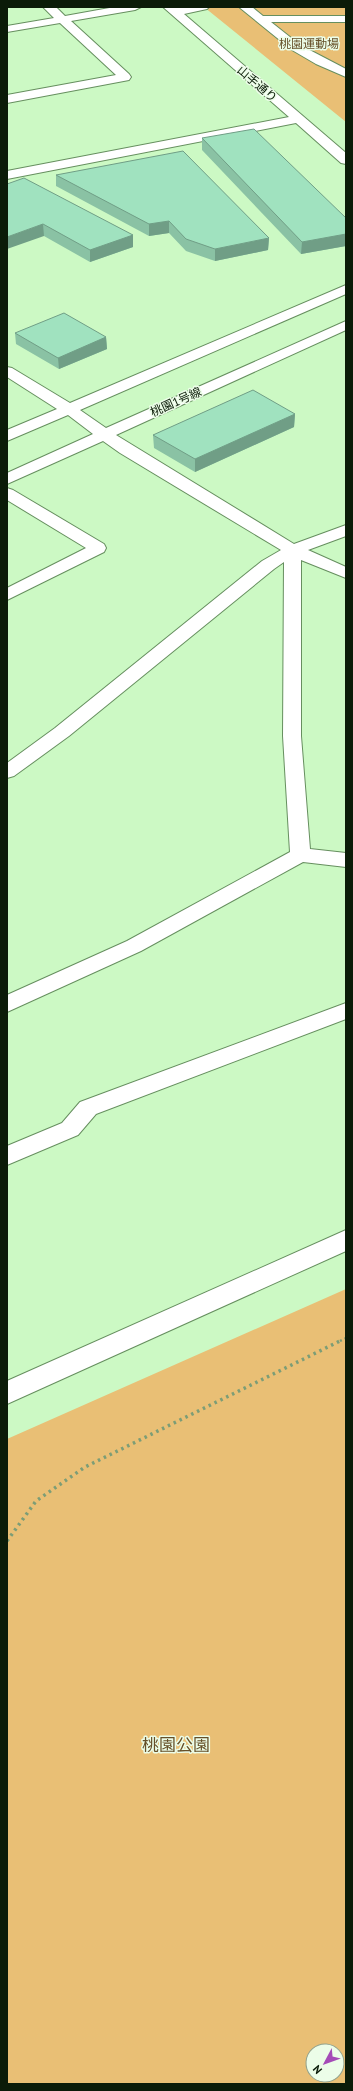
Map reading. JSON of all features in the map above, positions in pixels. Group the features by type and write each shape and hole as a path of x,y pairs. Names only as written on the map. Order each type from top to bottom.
{"street":[{"path":"7,99 125,77 49,7"},
{"path":"7,29 135,7"},
{"path":"172,9 203,7"},
{"path":"245,7 262,19 281,36 318,62 346,73"},
{"name":"山手通り","path":"172,9 346,160"},
{"path":"262,19 346,19"},
{"path":"7,175 297,119"},
{"path":"7,436 70,410 346,289"},
{"name":"桃園1号線","path":"7,479 346,325"},
{"path":"331,331 346,338"},
{"path":"7,371 70,410 126,450 293,550 346,573"},
{"path":"7,493 98,548 7,595"},
{"path":"7,772 62,732 268,565 293,550 346,530"},
{"path":"293,550 292,736 300,855"},
{"path":"7,1004 134,946 300,855 346,860"},
{"path":"7,1156 70,1129 88,1108 346,1010"},
{"path":"7,1393 346,1240"}],"path":[{"path":"7,1541 36,1501 85,1467 346,1338"}],"green space":[{"name":"桃園運動場","path":"204,7 346,7 346,122"},
{"name":"桃園公園","path":"346,1289 346,2084 7,2084 7,1439"}],"building":[{"path":"254,129 346,218 346,234 302,242 202,138"},
{"path":"183,151 269,238 215,249 186,239 169,221 149,224 56,175"},
{"path":"24,178 133,235 90,250 43,224 7,237 7,184"},
{"path":"64,313 106,337 58,358 15,333"},
{"path":"253,390 295,414 195,459 153,435"}]}
